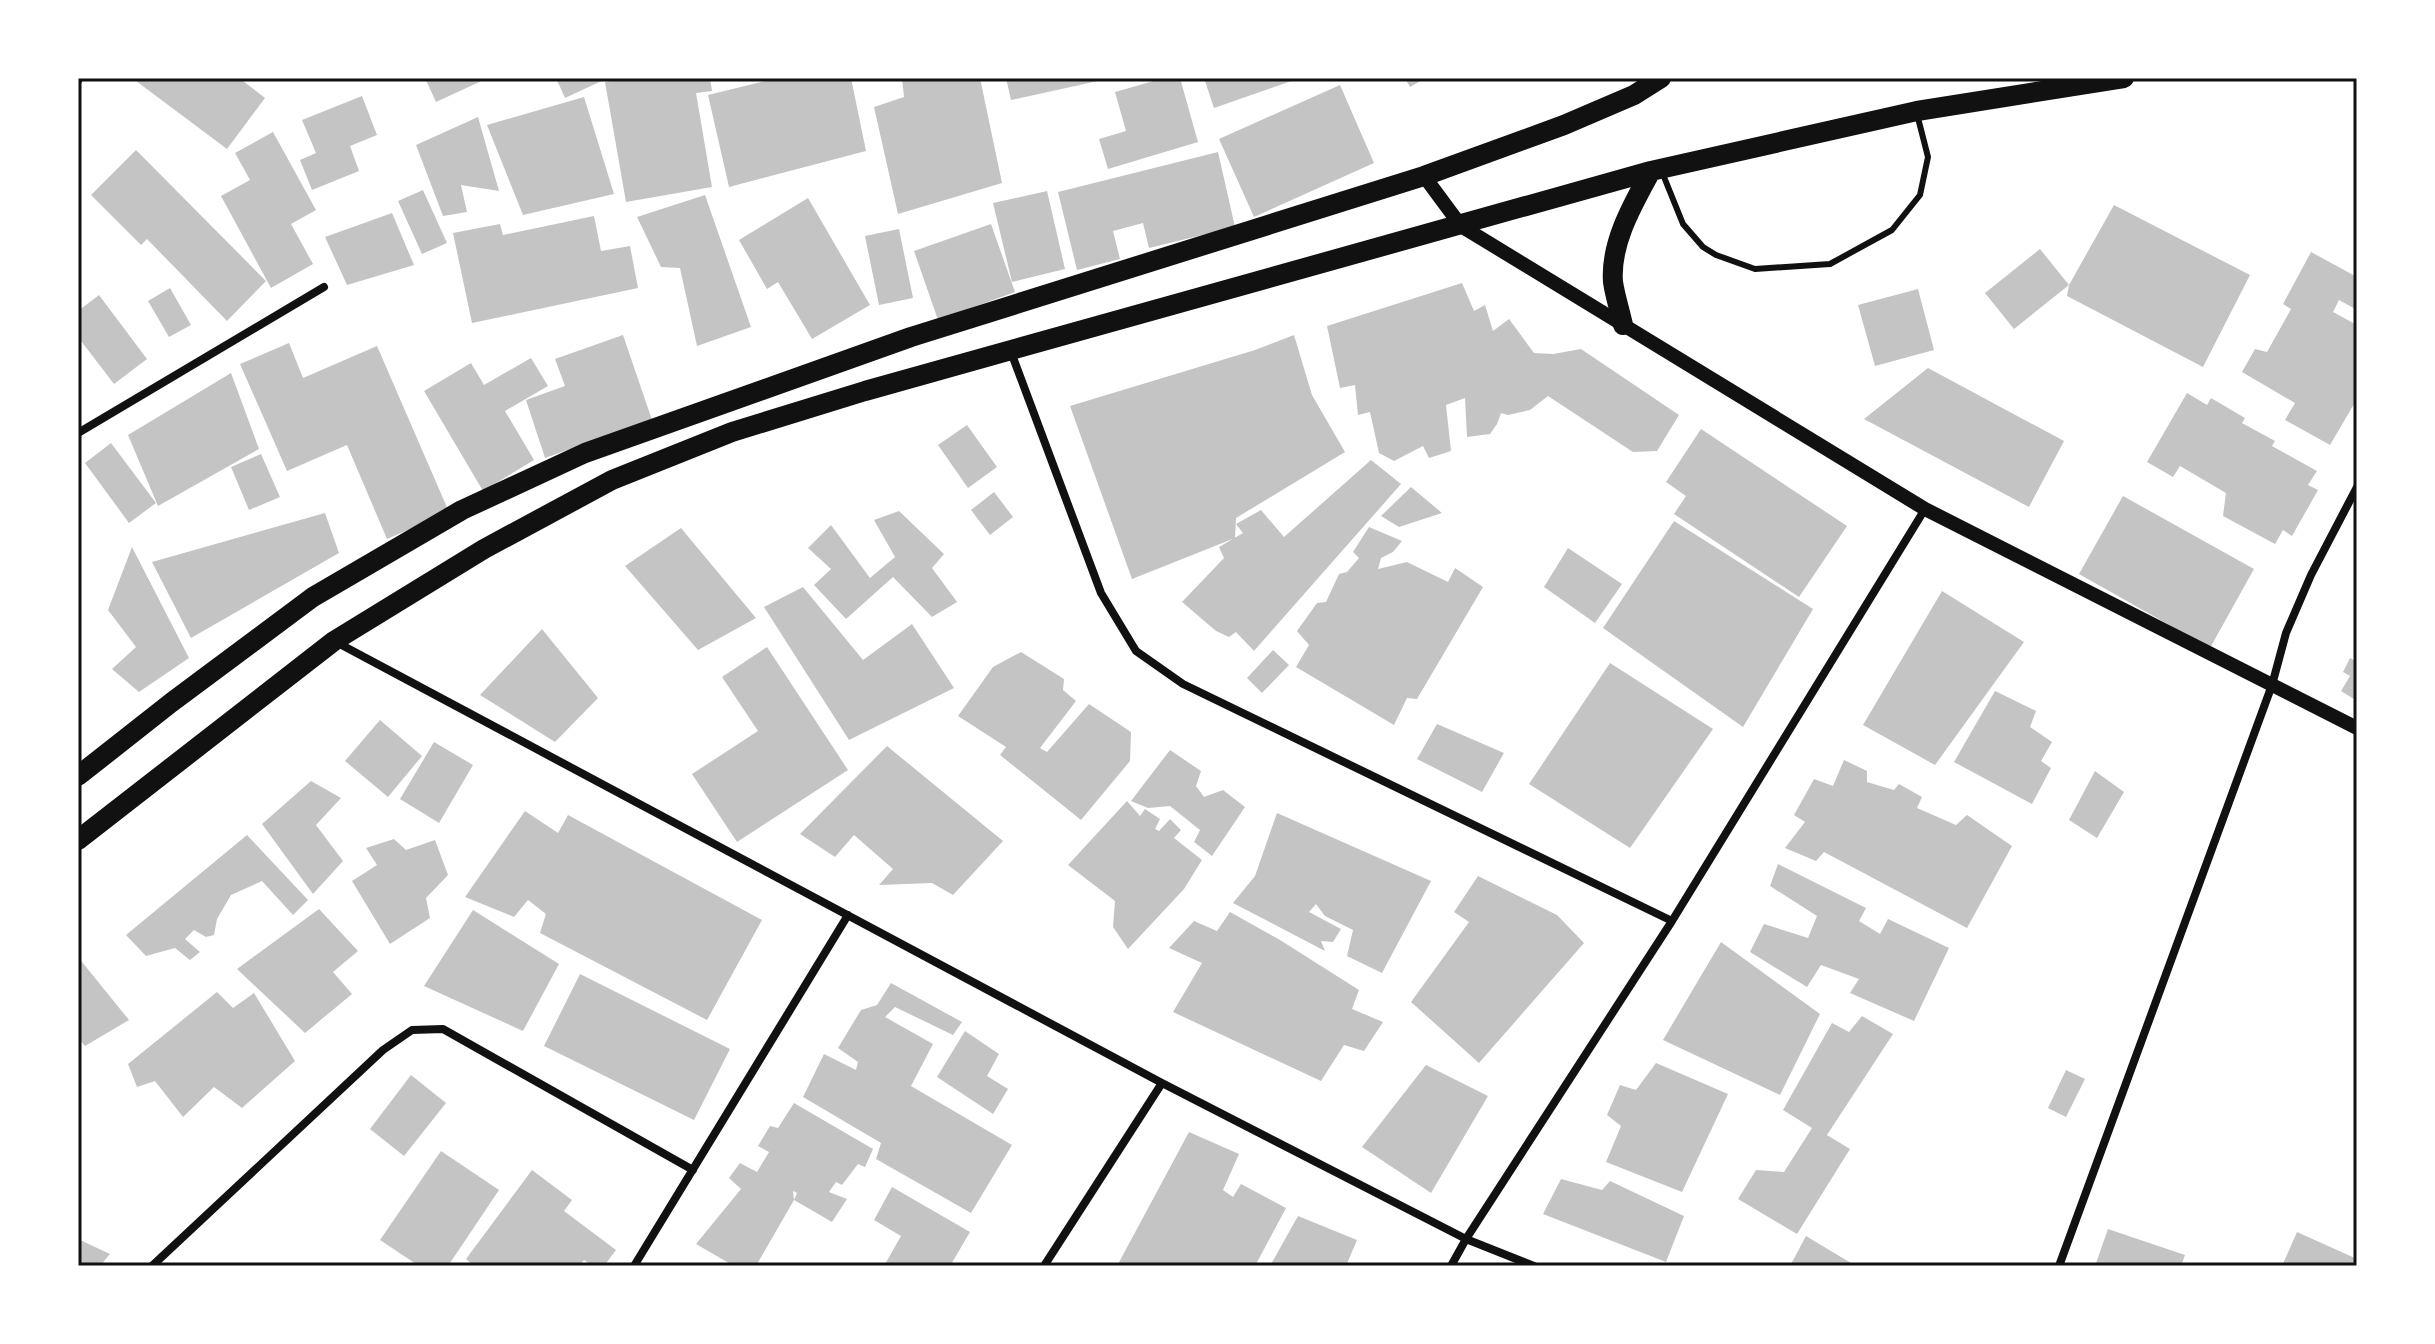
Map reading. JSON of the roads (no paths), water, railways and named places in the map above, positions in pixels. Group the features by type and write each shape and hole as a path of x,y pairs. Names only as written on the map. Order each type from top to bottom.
{"main road":[{"path":"78,776 313,597 462,510 585,453 911,337 1424,176 1564,125 1634,95 1661,78"},
{"path":"78,840 334,641 484,549 612,480 732,432 865,391 1656,170 1917,111 2124,78"},
{"path":"1623,325 1613,281 1616,246 1631,208 1656,170"}],"street":[{"path":"1424,176 1461,226 1925,509 2357,728"},
{"path":"78,433 324,287"},
{"path":"1011,352 1101,593 1136,651 1183,684 1672,921"},
{"path":"2059,1266 2272,685 2286,633 2357,487"},
{"path":"1451,1266 1672,921 1925,509"},
{"path":"334,641 1162,1083 1466,1239 1534,1266"},
{"path":"634,1266 848,915"},
{"path":"152,1266 383,1050 412,1030 443,1029 693,1170"},
{"path":"1044,1266 1162,1083"}],"lane":[{"path":"1656,170 1683,224 1703,247 1716,255 1755,269 1830,264 1892,230 1920,195 1928,157 1917,111"}]}
